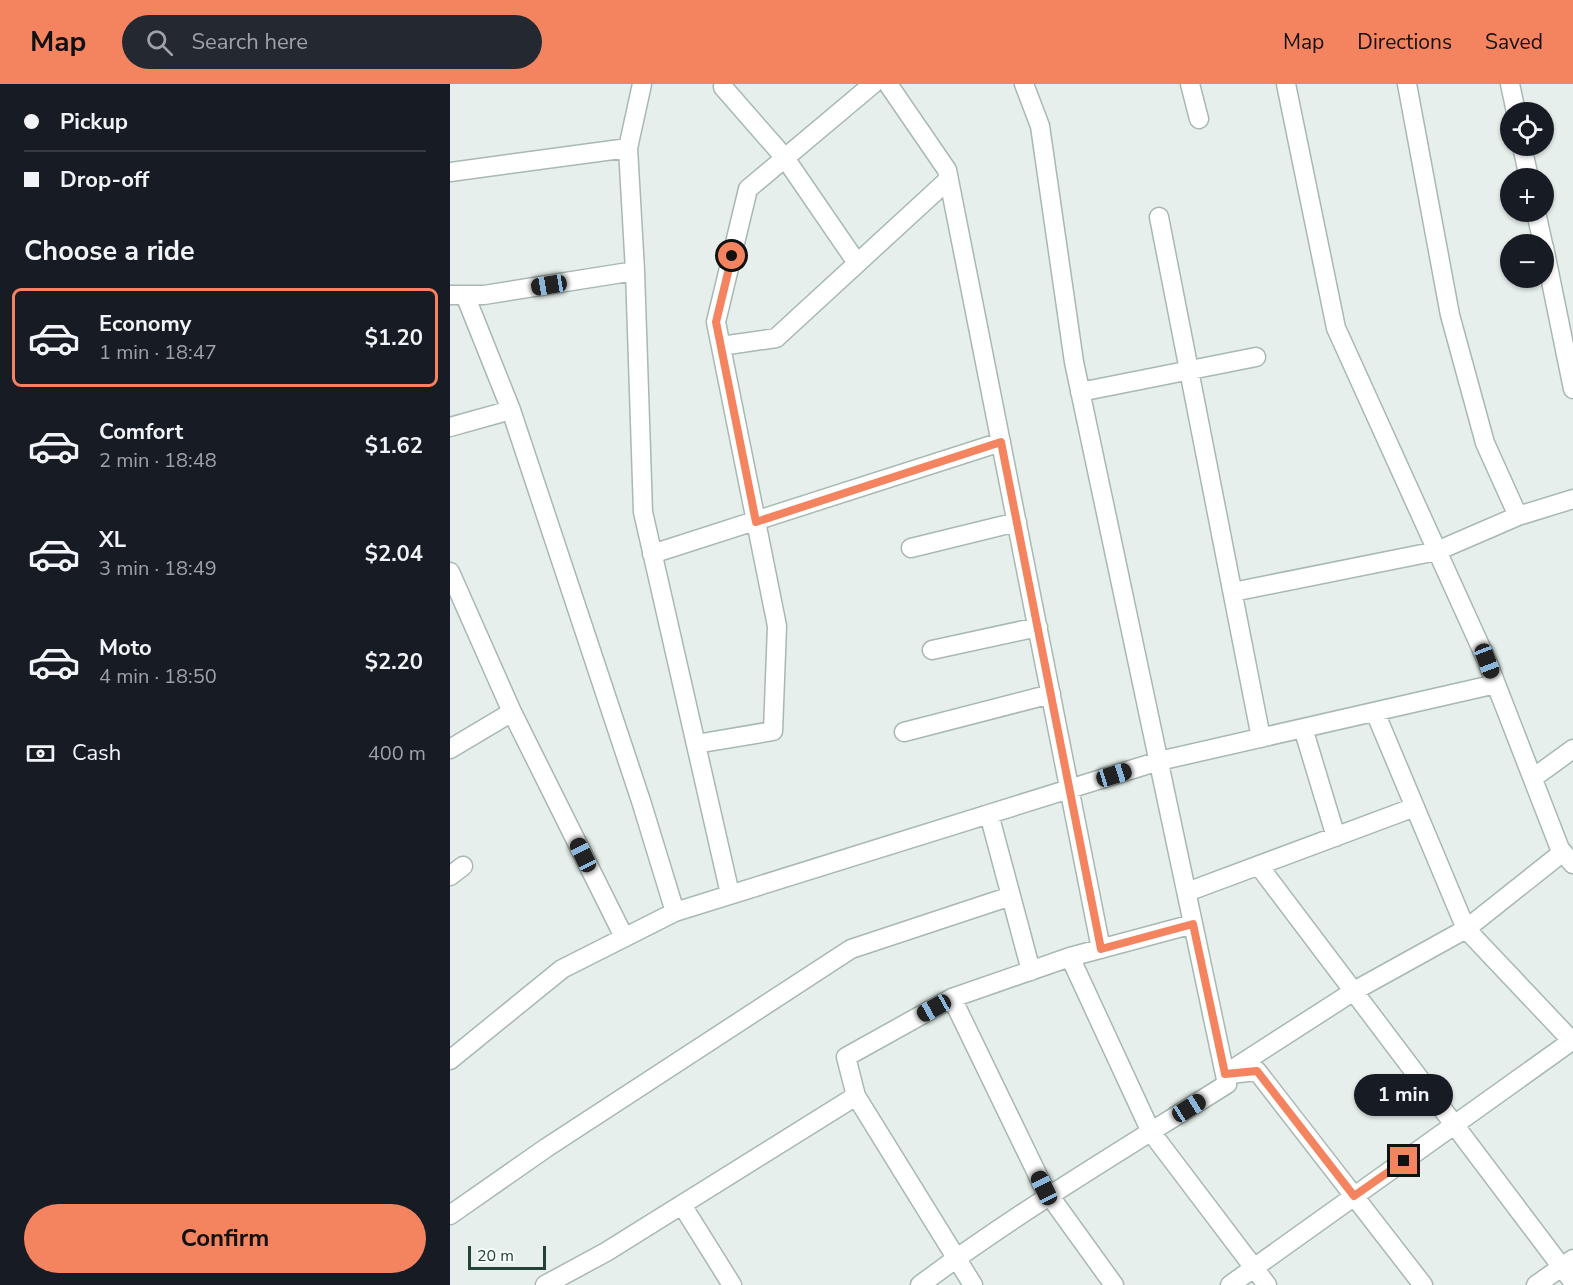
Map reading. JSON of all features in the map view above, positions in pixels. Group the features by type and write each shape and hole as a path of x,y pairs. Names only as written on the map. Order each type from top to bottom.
{"street":[{"path":"642,84 628,148 635,271 643,512 730,894"},
{"path":"696,744 772,731 777,626 716,322 748,189 873,84"},
{"path":"888,84 947,170 1101,949"},
{"path":"920,1285 956,1258 1227,1084 1074,362 1040,126 1024,84"},
{"path":"1190,84 1199,119"},
{"path":"1225,1074 1354,991 1466,929 1568,858 1496,684 1336,328 1286,84"},
{"path":"1407,84 1450,315 1485,443 1518,516"},
{"path":"1510,84 1514,102"},
{"path":"722,85 785,158 857,263"},
{"path":"450,172 628,148"},
{"path":"721,346 776,338 949,179"},
{"path":"1159,217 1261,738"},
{"path":"635,271 484,295 458,295 511,410 638,789 675,912"},
{"path":"1552,288 1573,389"},
{"path":"1080,392 1256,357"},
{"path":"450,427 511,410"},
{"path":"652,554 1001,442"},
{"path":"1233,592 1437,551 1518,516 1573,499"},
{"path":"911,548 1017,522"},
{"path":"450,572 512,712 624,937"},
{"path":"932,650 1038,627"},
{"path":"450,1060 562,969 675,912 1159,761 1496,684"},
{"path":"904,732 1051,694"},
{"path":"450,748 512,712"},
{"path":"1230,1285 1573,1041 1466,929 1375,712"},
{"path":"1303,728 1336,837"},
{"path":"1533,778 1573,749"},
{"path":"1187,892 1415,807"},
{"path":"989,814 1031,971"},
{"path":"1259,866 1454,1125 1567,1263 1573,1282"},
{"path":"450,1215 546,1148 851,949 1011,896"},
{"path":"973,1285 856,1096 846,1057 951,998 1070,957 1193,924"},
{"path":"1070,957 1151,1132 1267,1285"},
{"path":"951,998 1044,1188 1114,1285"},
{"path":"1225,1074 1257,1071 1423,1285"},
{"path":"545,1285 606,1252 856,1096"},
{"path":"682,1205 732,1285"},
{"path":"1536,1285 1567,1263"}],"route":[{"path":"732,256 716,322 756,522 1001,442 1101,949 1193,924 1225,1074 1257,1071 1354,1196 1404,1161"}]}
